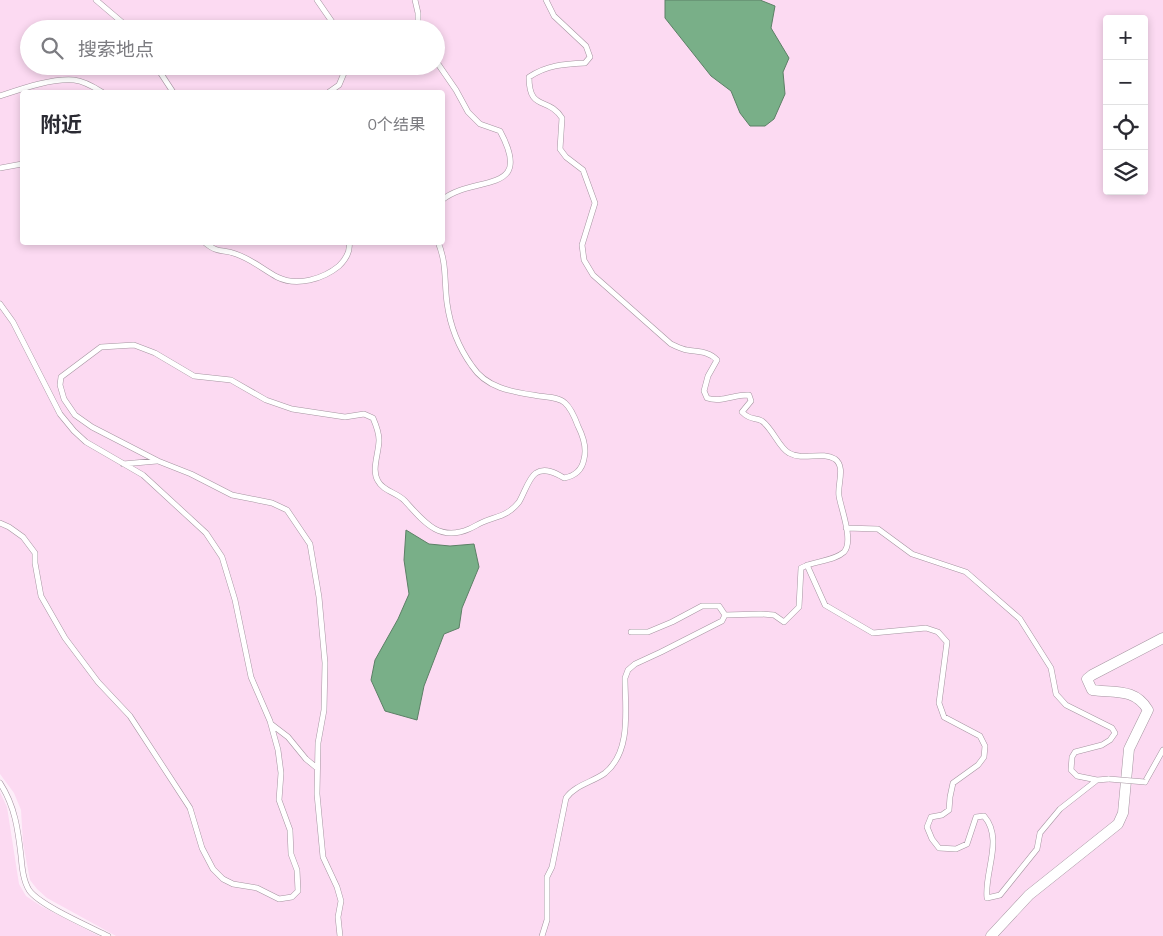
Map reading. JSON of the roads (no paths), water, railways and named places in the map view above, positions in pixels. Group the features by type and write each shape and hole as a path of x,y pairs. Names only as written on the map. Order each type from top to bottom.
{"street":[{"path":"991,936 1029,895 1118,824 1123,814 1128,749 1148,710 1142,701 1133,694 1092,690 1087,679 1163,638"}],"lane":[{"path":"96,0 119,20"},
{"path":"317,0 331,20"},
{"path":"415,0 418,20"},
{"path":"546,0 554,16 586,46 590,57 585,63 563,64 540,70 529,77 529,90 531,96 539,103 553,107 562,118 560,150 583,170 595,203 582,245 584,260 593,275 671,344 686,350 702,352 713,356 717,360 708,376 704,391 707,398 715,401 749,395 751,401 742,412 749,419 761,420 772,431 788,453 798,456 830,457 837,460 840,468 838,494 848,545 844,552 831,560 801,568 799,607 784,622 774,615 726,615"},
{"path":"445,74 468,112 480,124 500,132 510,154 510,167 508,175 500,180 464,189 445,198"},
{"path":"162,75 172,90"},
{"path":"332,90 339,85 343,75"},
{"path":"0,96 38,84 73,80 85,83 98,90"},
{"path":"0,168 20,164"},
{"path":"208,245 214,250 236,253 280,278 301,281 314,280 337,267 346,259 350,245"},
{"path":"340,936 338,917 341,900 323,857 317,794 318,743 324,710 325,663 319,597 310,544 287,510 272,503 232,495 191,474 158,461 92,427 75,415 64,399 60,385 61,377 101,347 134,345 155,353 194,376 231,380 266,400 292,409 345,416 364,414 373,418 378,430 379,440 375,475 379,484 403,499 430,527 446,533 469,529 482,522 508,513 518,503 535,473 543,470 556,473 564,478 574,477 583,466 585,456 583,436 574,414 564,402 551,397 500,389 485,380 473,368 466,357 452,324 447,302 444,256 439,245"},
{"path":"0,304 13,322 60,414 74,430 86,442 143,475 206,533 222,557 235,600 251,677 271,723 278,750 280,773 279,800 290,830 291,854 298,881 298,891 292,897 279,899 257,888 228,882 213,869 202,848 190,808 130,716 98,682 65,638 41,596 34,552 23,537 0,523"},
{"path":"123,464 158,461"},
{"path":"846,528 878,528 912,554 966,572 1020,619 1051,668 1056,694 1066,705 1112,728 1115,733 1110,740 1102,745 1076,752 1072,757 1071,770 1076,776 1097,780 1110,779 1145,782 1163,750"},
{"path":"807,565 825,605 873,633 926,628 938,632 947,642 939,703 944,717 980,736 985,746 984,757 978,764 953,783 949,810 942,815 931,817 927,827 932,839 939,848 956,849 967,844 976,816 984,816 990,823 993,850 987,898 1000,895 1037,849 1040,832 1060,809 1097,780"},
{"path":"631,632 648,632 702,606 718,606 726,615"},
{"path":"542,936 547,920 547,877 552,867 566,798 570,792 605,772 620,751 624,739 625,678 628,670 635,664 722,621 726,615"},
{"path":"271,723 288,737 306,759 317,768"},
{"path":"0,784 16,818 24,874 30,890 48,904 108,936"}]}
